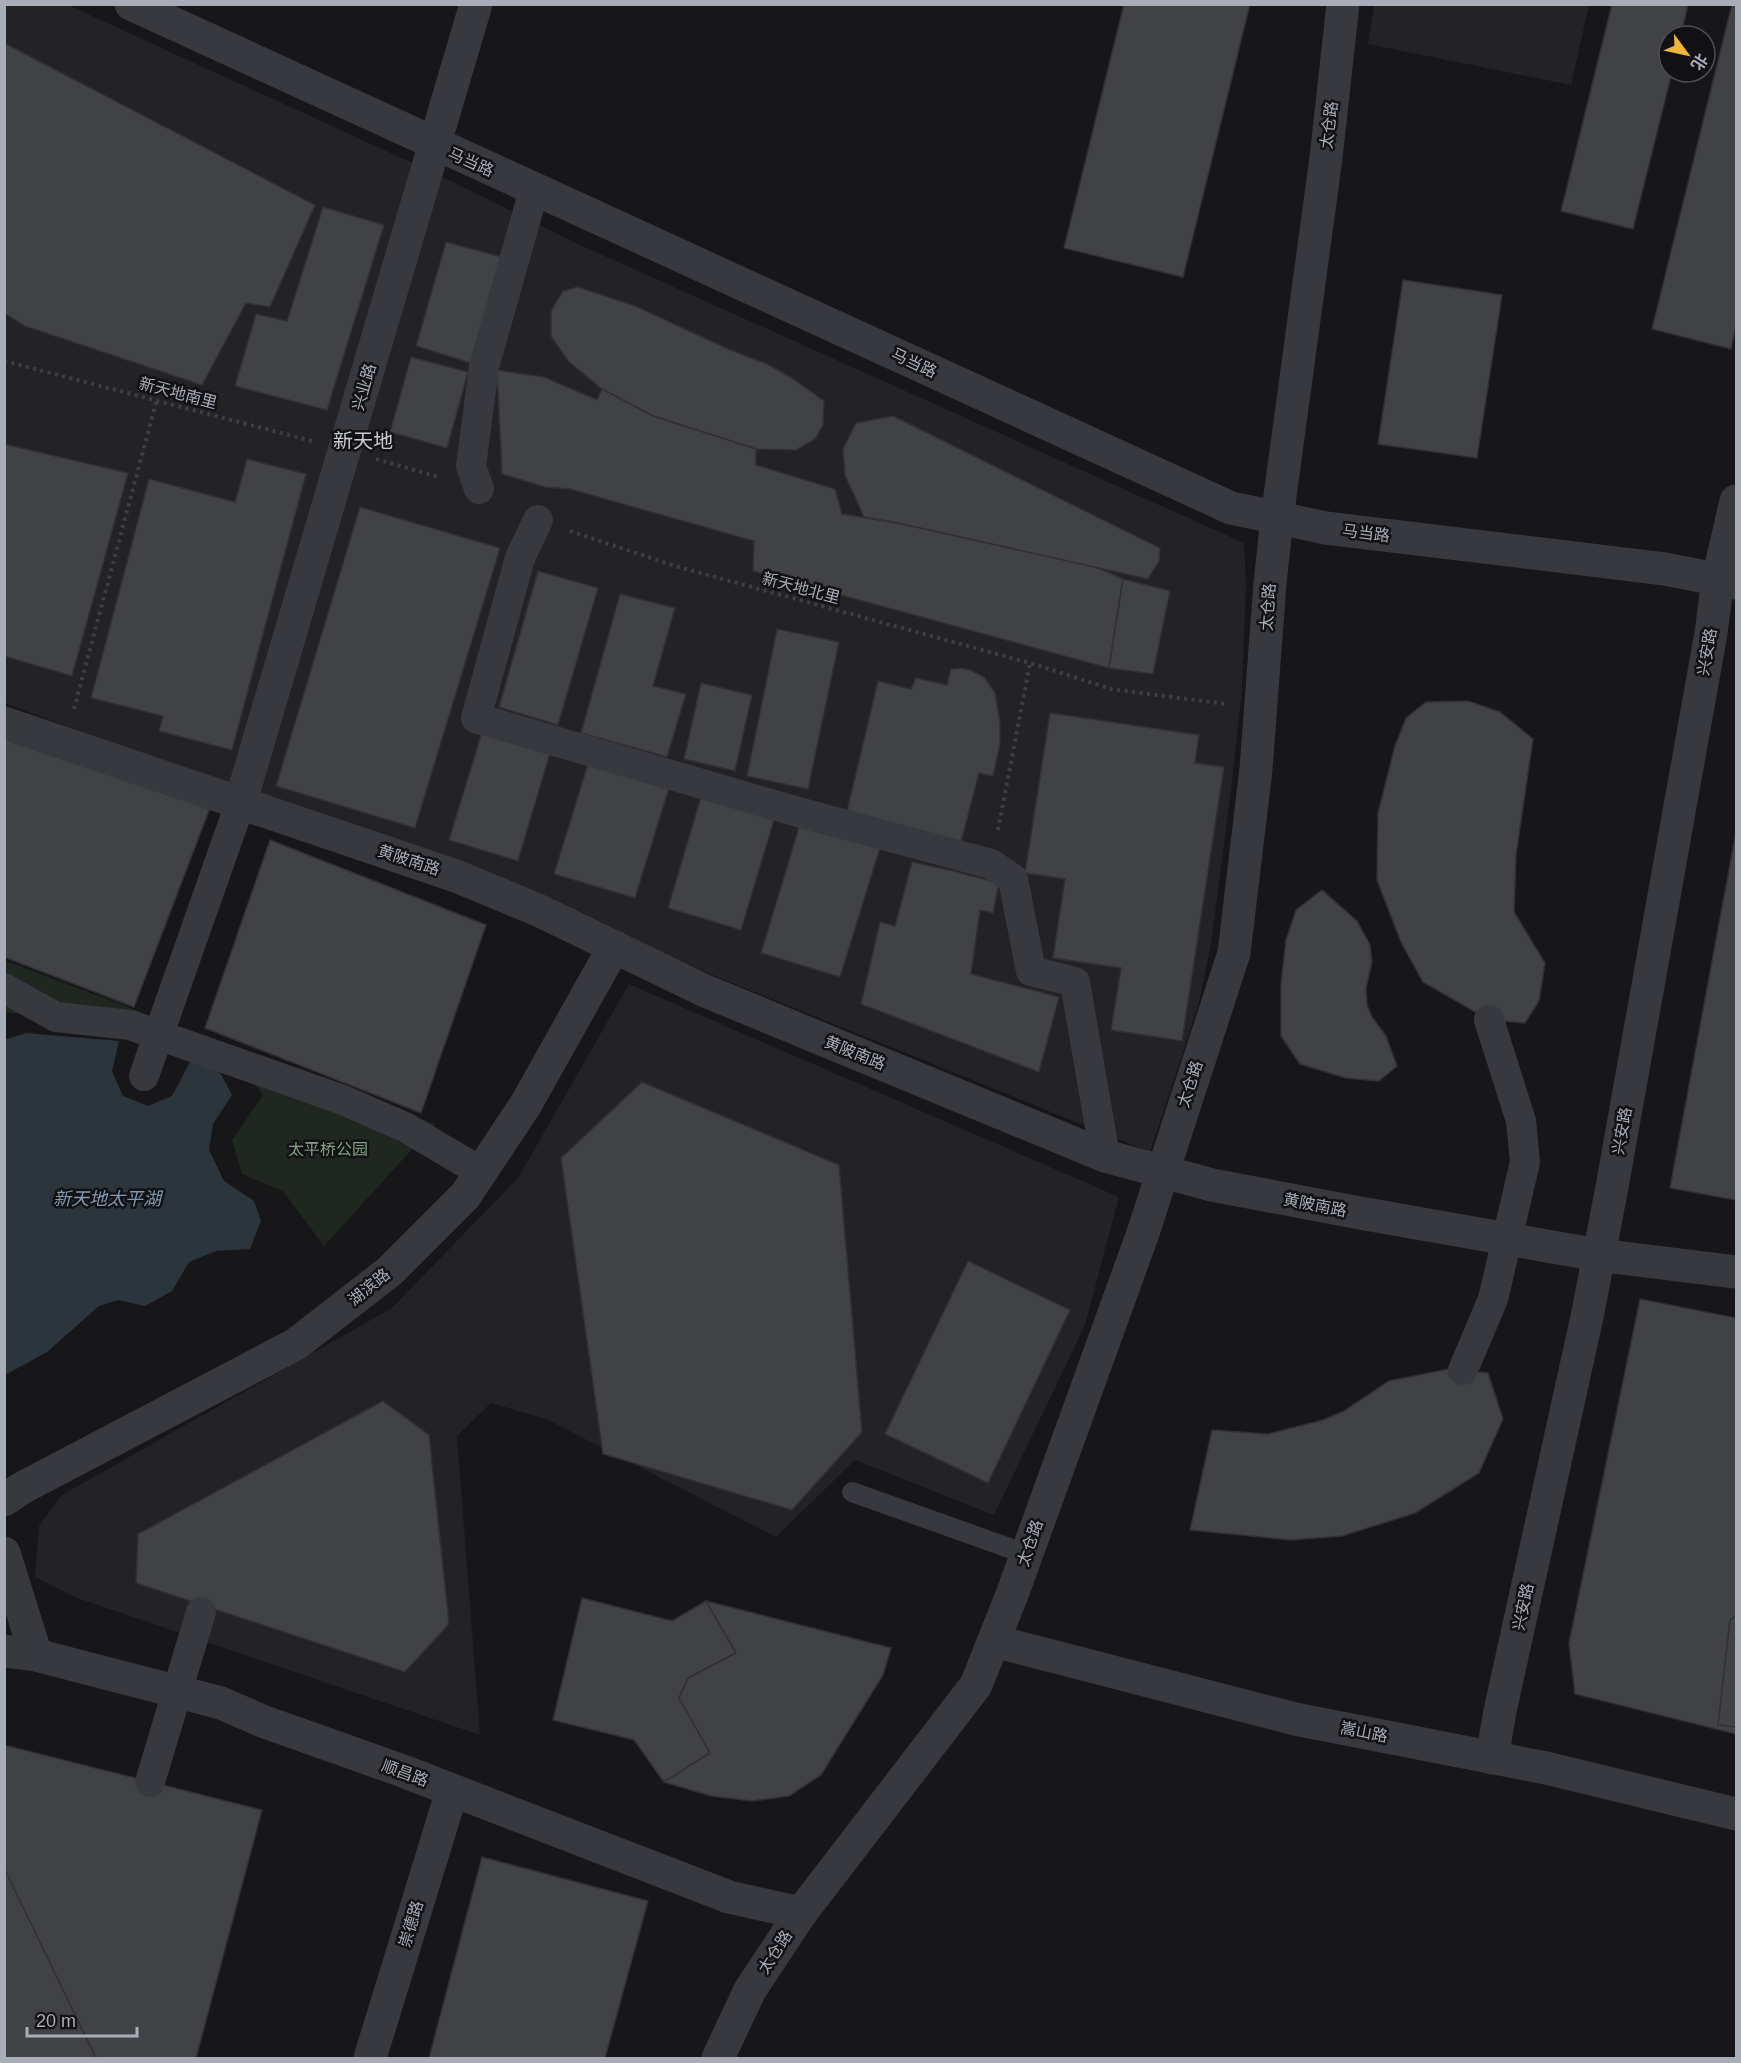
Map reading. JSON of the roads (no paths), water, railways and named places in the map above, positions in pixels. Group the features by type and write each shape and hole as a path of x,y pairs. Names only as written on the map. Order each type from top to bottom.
{"street":[{"name":"马当路","path":"131,4 1231,508 1326,528 1665,568 1727,581"},
{"name":"兴业路","path":"240,804 476,4"},
{"name":"太仓路","path":"718,2058 750,1990 801,1913 976,1685 1143,1233 1234,953 1256,769 1277,518 1326,158 1343,4"},
{"path":"479,489 471,466 484,367 534,190"},
{"name":"兴安路","path":"1492,1758 1500,1711 1587,1317 1711,633 1727,581 1737,501"},
{"path":"538,520 520,558 476,718 798,812 991,864 1013,879 1031,971 1075,982 1105,1156"},
{"name":"黄陂南路","path":"4,723 456,876 538,910 703,990 1105,1156 1212,1185 1326,1207 1598,1255 1737,1272"},
{"path":"144,1076 240,804"},
{"name":"湖滨路","path":"4,1500 22,1488 296,1344 390,1271 465,1196 526,1104 614,947"},
{"path":"4,987 56,1017 130,1025 343,1100 405,1127 481,1172"},
{"path":"1463,1370 1493,1299 1525,1161 1521,1121 1489,1020"},
{"path":"4,1553 20,1653"},
{"path":"150,1782 201,1612"},
{"name":"嵩山路","path":"994,1641 1295,1719 1546,1768 1737,1814"},
{"name":"顺昌路","path":"20,1653 221,1703 262,1721 452,1791 729,1898 801,1913"},
{"name":"崇德路","path":"370,2058 452,1791"}],"lane":[{"path":"852,1492 1026,1554"}],"water":[{"name":"新天地太平湖","path":"26,1033 119,1041 112,1071 123,1096 148,1106 172,1096 193,1056 221,1074 232,1095 213,1124 209,1150 224,1181 254,1201 261,1221 250,1249 216,1251 189,1262 172,1291 145,1306 118,1300 99,1306 47,1352 7,1374 4,1373 4,1040"}],"district":[{"name":"新天地","path":"363,441"}],"park label":[{"name":"太平桥公园","path":"328,1149"}]}
